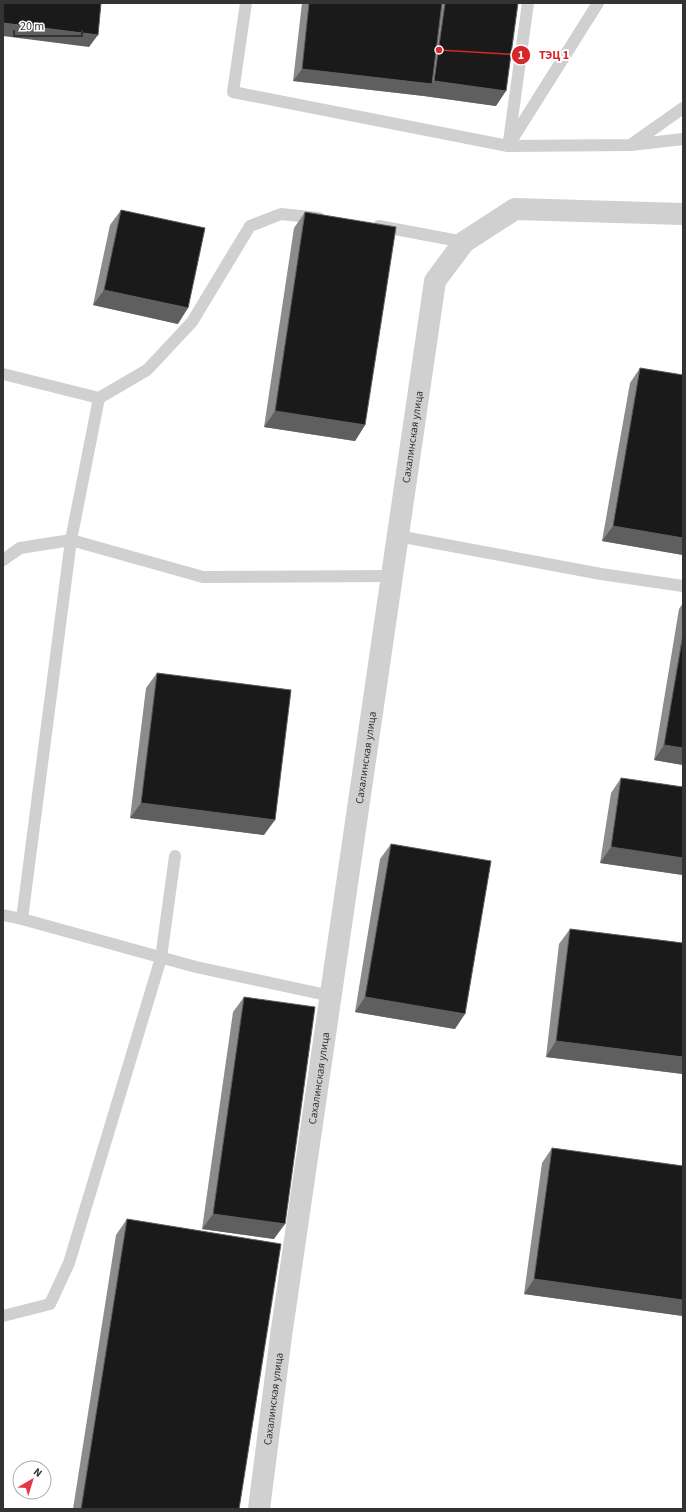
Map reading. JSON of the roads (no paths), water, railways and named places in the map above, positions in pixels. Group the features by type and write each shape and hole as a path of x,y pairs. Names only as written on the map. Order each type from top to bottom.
{"street":[{"name":"Сахалинская улица","path":"259,1509 282,1328 435,281 464,242 515,209 683,214"}],"lane":[{"path":"246,3 233,92 508,146 631,145 683,139"},
{"path":"508,146 528,3"},
{"path":"508,146 598,3"},
{"path":"631,145 683,108"},
{"path":"3,374 99,398 147,370 192,322 250,226 281,214 333,219"},
{"path":"369,224 464,242"},
{"path":"22,919 71,540 99,398"},
{"path":"398,536 601,574 683,586"},
{"path":"3,560 20,548 71,540 203,577 392,576"},
{"path":"3,1316 50,1304 69,1263 161,958 175,856"},
{"path":"3,915 196,967 331,996"}],"place":[{"name":"ТЭЦ 1","path":"439,50"}]}
